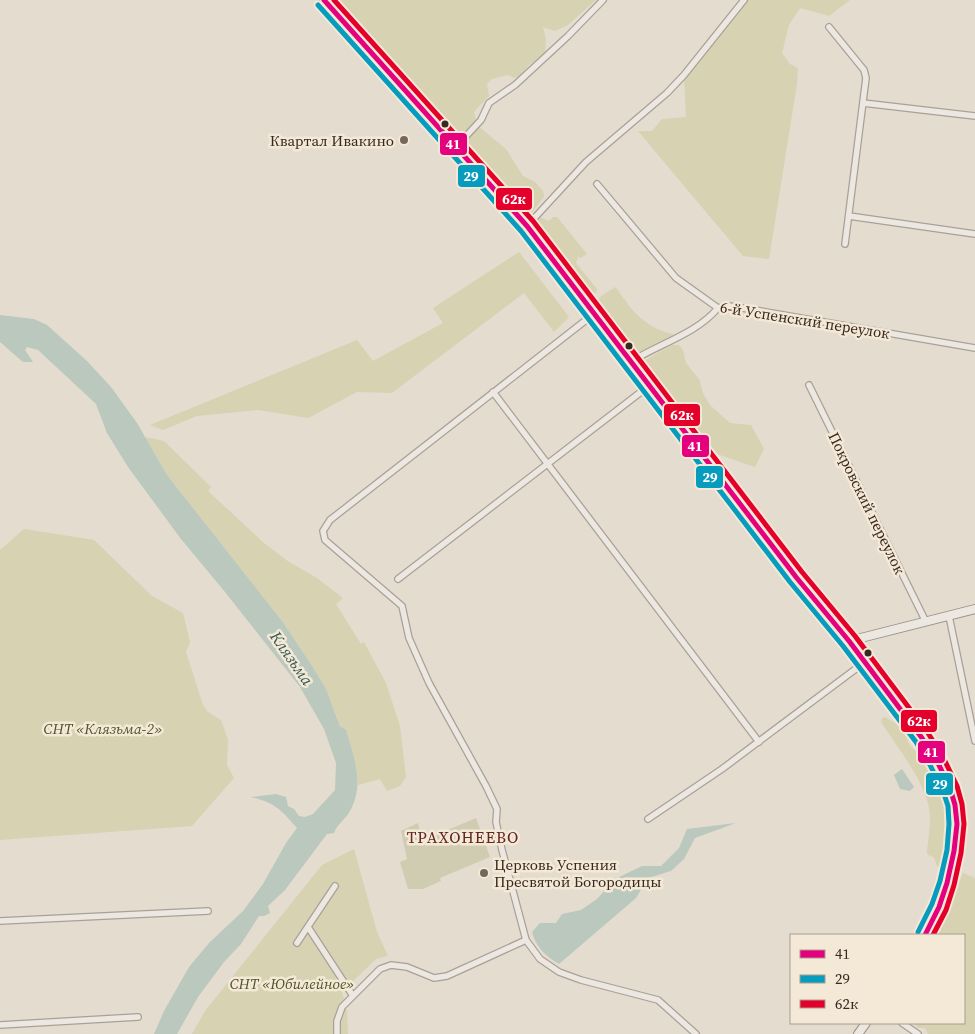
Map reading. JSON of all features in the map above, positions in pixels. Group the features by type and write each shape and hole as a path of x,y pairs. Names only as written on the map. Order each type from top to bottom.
{"main road":[{"path":"324,0 528,226 796,577 849,640 927,746 950,788 957,824 952,860 939,906 926,934"},
{"path":"849,640 975,609"}],"street":[{"path":"456,146 481,120 489,103 515,85 568,36 603,0"},
{"path":"528,226 586,162 667,93 684,75 744,0"},
{"path":"829,27 864,70 866,78 844,244"},
{"path":"863,104 975,116"},
{"name":"6-й Успенский переулок","path":"597,184 676,278 718,308 729,306 749,309 975,348"},
{"path":"849,216 975,234"},
{"path":"632,361 694,329 712,316 718,308"},
{"path":"596,313 330,520 323,531 325,540 402,606 410,638 429,683 497,809 496,822 502,850 526,940 540,959 559,972 581,980 658,1000 696,1034"},
{"path":"398,579 650,385"},
{"name":"Покровский переулок","path":"809,385 926,622"},
{"path":"493,392 759,742"},
{"path":"949,616 975,741"},
{"path":"648,819 700,785 865,662"},
{"path":"296,943 335,886"},
{"path":"0,921 208,911"},
{"path":"308,927 353,996"},
{"path":"337,1034 337,1021 342,1007 380,968 391,965 407,967 434,978 446,976 526,940"},
{"path":"0,1025 138,1017"},
{"path":"903,1024 918,1034"}],"green space":[{"path":"332,0 596,0 568,25 555,31 543,27 546,39 545,53 529,65 520,76 514,78 508,75 492,79 487,84 489,96 474,112 477,125 506,149 523,176 535,182 543,191 544,197 528,217"},
{"path":"747,0 850,0 829,16 800,8 789,25 782,53 790,64 798,68 797,84 769,259 743,256 638,131 652,131 662,119 686,117 684,75"},
{"path":"540,217 549,221 553,217 557,217 587,254 581,258 578,257 576,263 597,289 596,293 590,292 581,284 535,224 535,221"},
{"path":"519,252 569,317 554,332 524,293 392,393 357,392 308,418 258,410 197,416 163,430 150,425 357,340 373,361 443,323 433,308"},
{"path":"615,287 640,317 659,330 673,334 672,337 635,354 610,319 610,313 597,303 600,297"},
{"path":"672,345 679,345 683,350 686,363 699,379 703,393 710,405 730,423 751,425 764,449 755,467 708,451 644,368 644,361"},
{"path":"145,437 164,441 211,487 208,491 264,543 289,562 317,578 343,598 336,604 361,644 364,642 386,683 400,726 406,777 400,786 387,791 380,779 358,785 357,769 326,689 314,669 282,621 167,475"},
{"name":"СНТ «Клязьма-2»","path":"24,529 94,540 152,596 183,613 190,642 186,652 203,705 208,712 221,720 228,740 227,765 234,778 192,826 0,840 0,550"},
{"path":"885,717 905,729 909,744 928,761 941,788 947,815 948,843 941,868 937,866 934,857 928,855 927,852 930,817 925,793 912,768 881,722 882,718"},
{"name":"СНТ «Юбилейное»","path":"354,849 377,932 388,956 376,959 342,992 347,1011 348,1034 192,1034 205,1011 322,865"},
{"path":"963,873 975,878 975,1034 928,1034 925,1028 918,1028 915,1024 965,1024 965,934 937,934 944,921"}],"shaded area":[{"path":"476,818 490,857 440,878 441,881 423,889 408,889 400,862 407,859 401,831 418,823 422,841"}],"water":[{"name":"Клязьма","path":"0,315 34,319 47,325 87,361 111,387 137,423 167,475 282,621 314,669 326,689 340,726 346,730 355,761 357,791 350,811 334,833 327,834 285,890 268,906 270,913 259,916 241,944 224,962 198,997 177,1034 154,1034 164,1011 189,967 209,943 243,911 263,884 286,843 297,828 277,808 251,797 276,794 286,797 288,806 294,809 299,816 305,817 313,814 335,790 336,763 324,729 300,687 181,539 128,467 107,433 96,404 38,350 27,347 25,350 33,362 23,362 0,342"},
{"path":"902,769 914,787 910,791 900,789 894,775"},
{"path":"736,823 695,838 684,859 671,871 648,878 636,898 559,964 549,958 539,947 532,932 540,923 556,923 562,914 581,910 597,899 615,879 642,866 661,866 679,848 687,829"}],"transit line":[{"name":"41","path":"324,0 527,226 796,577 849,641 922,738 937,761 950,788 955,805 957,824 954,851 947,883 939,907 926,934"},
{"name":"62к","path":"334,0 533,221 928,733 943,757 957,786 962,804 964,824 961,853 954,885 946,910 934,934"},
{"name":"29","path":"318,5 521,231 790,582 843,646 916,742 943,791 948,806 949,824 947,850 940,881 932,904 918,932"}],"place":[{"name":"Квартал Ивакино","path":"404,140"},
{"name":"Церковь Успения Пресвятой Богородицы","path":"484,873"}],"district":[{"name":"ТРАХОНЕЕВО","path":"463,837"}]}
